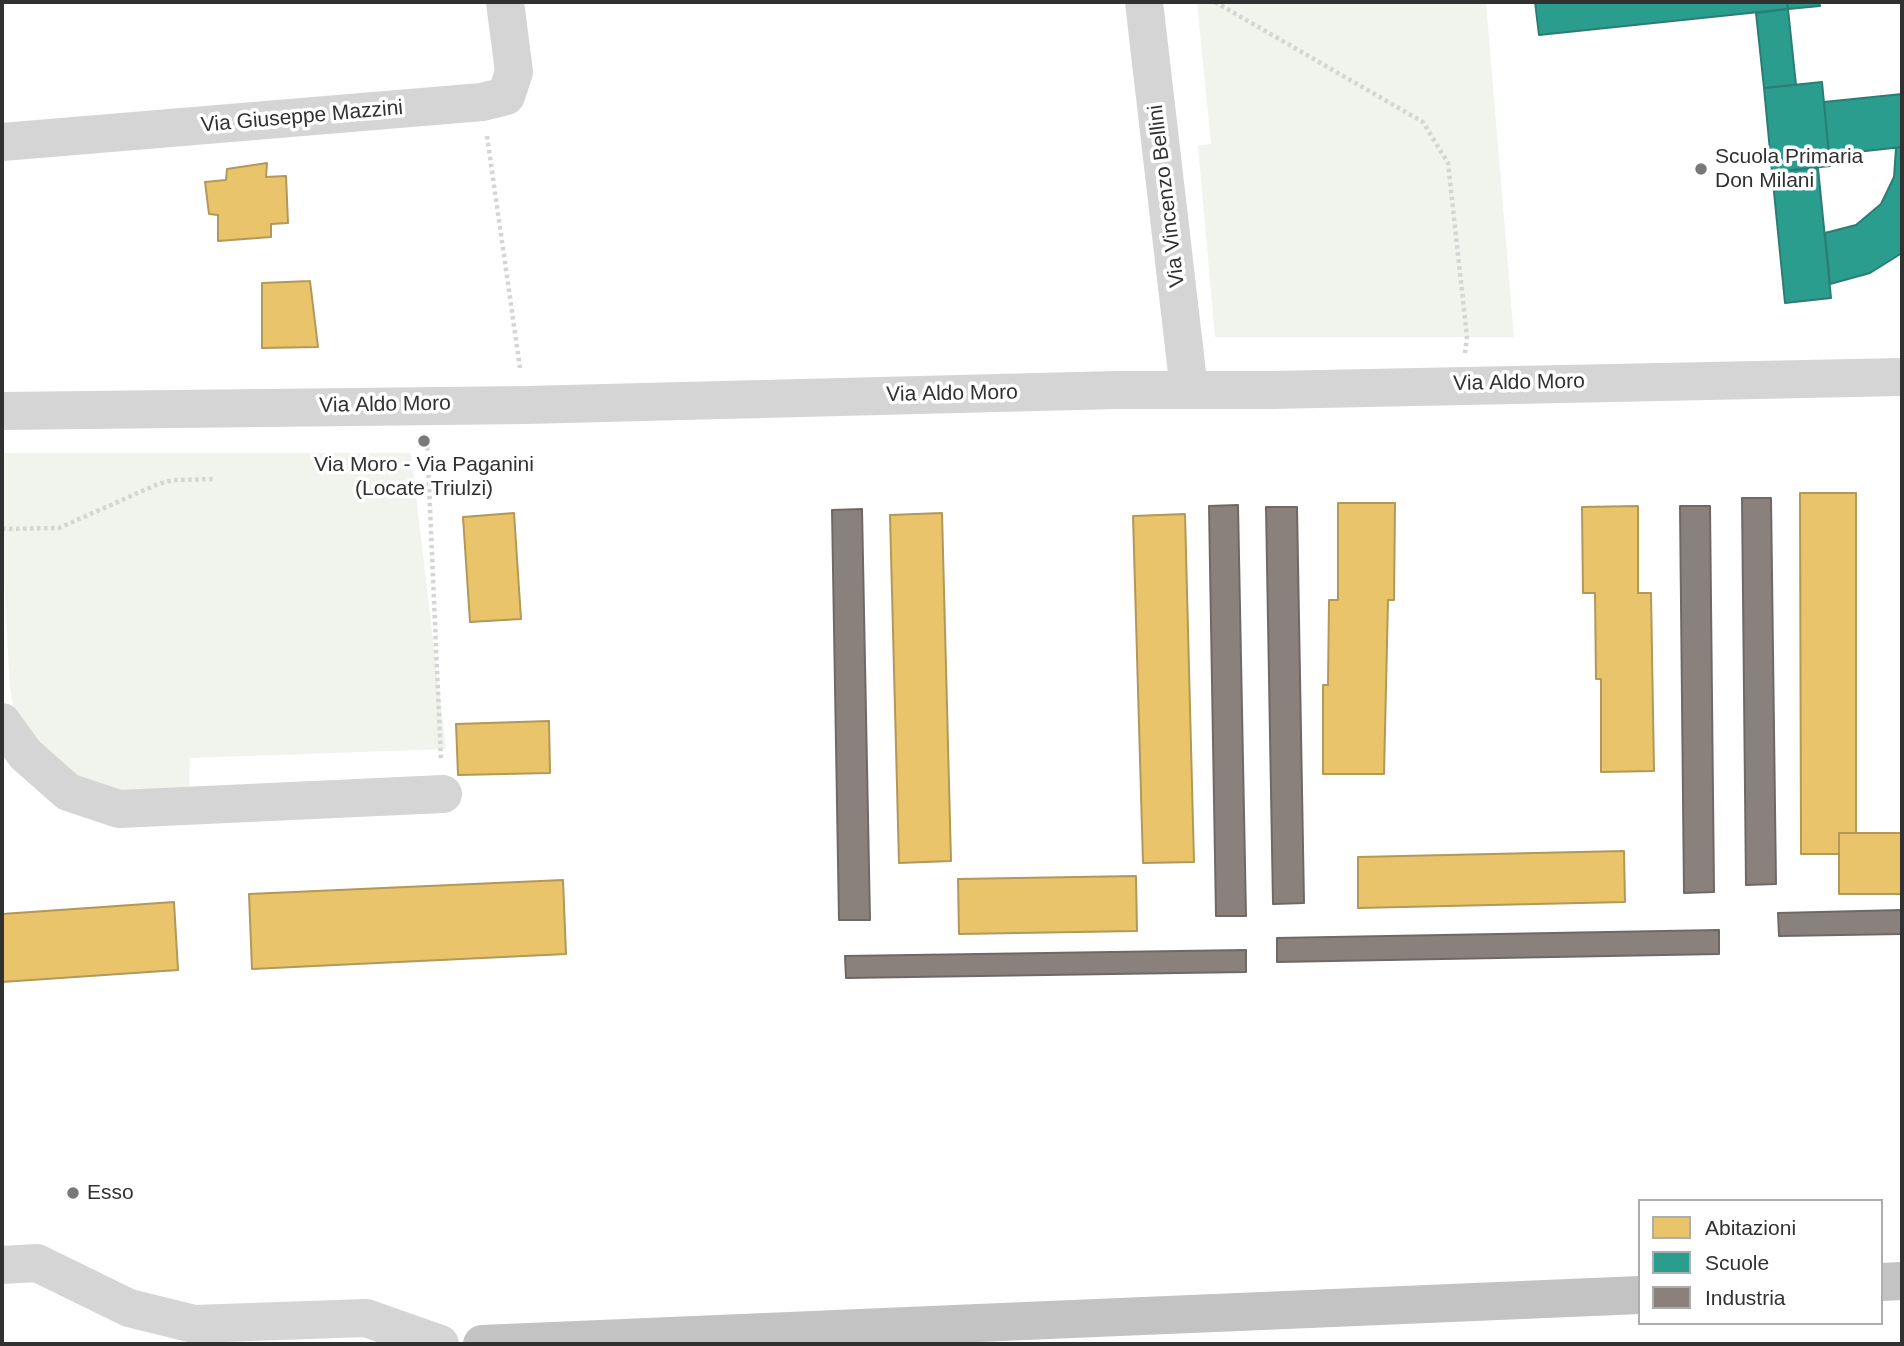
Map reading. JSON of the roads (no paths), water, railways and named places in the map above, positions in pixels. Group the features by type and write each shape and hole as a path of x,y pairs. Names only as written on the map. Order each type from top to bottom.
{"highway":[{"path":"1883,1282 1902,1281"},
{"path":"482,1344 1638,1295"},
{"path":"1883,1308 1902,1307"}],"street":[{"name":"Via Giuseppe Mazzini","path":"2,142 482,102 506,96 513,72 505,2"},
{"name":"Via Vincenzo Bellini","path":"1144,2 1189,390"},
{"name":"Via Aldo Moro","path":"2,411 1902,377"},
{"path":"2,722 25,754 68,792 119,809 443,794"},
{"path":"2,1265 37,1263 129,1308 194,1324 366,1318 440,1344"},
{"path":"831,1344 868,1327"}],"place":[{"name":"Scuola Primaria Don Milani","path":"1701,169"},
{"name":"Via Moro - Via Paganini (Locate Triulzi)","path":"424,441"},
{"name":"Esso","path":"73,1193"}]}
